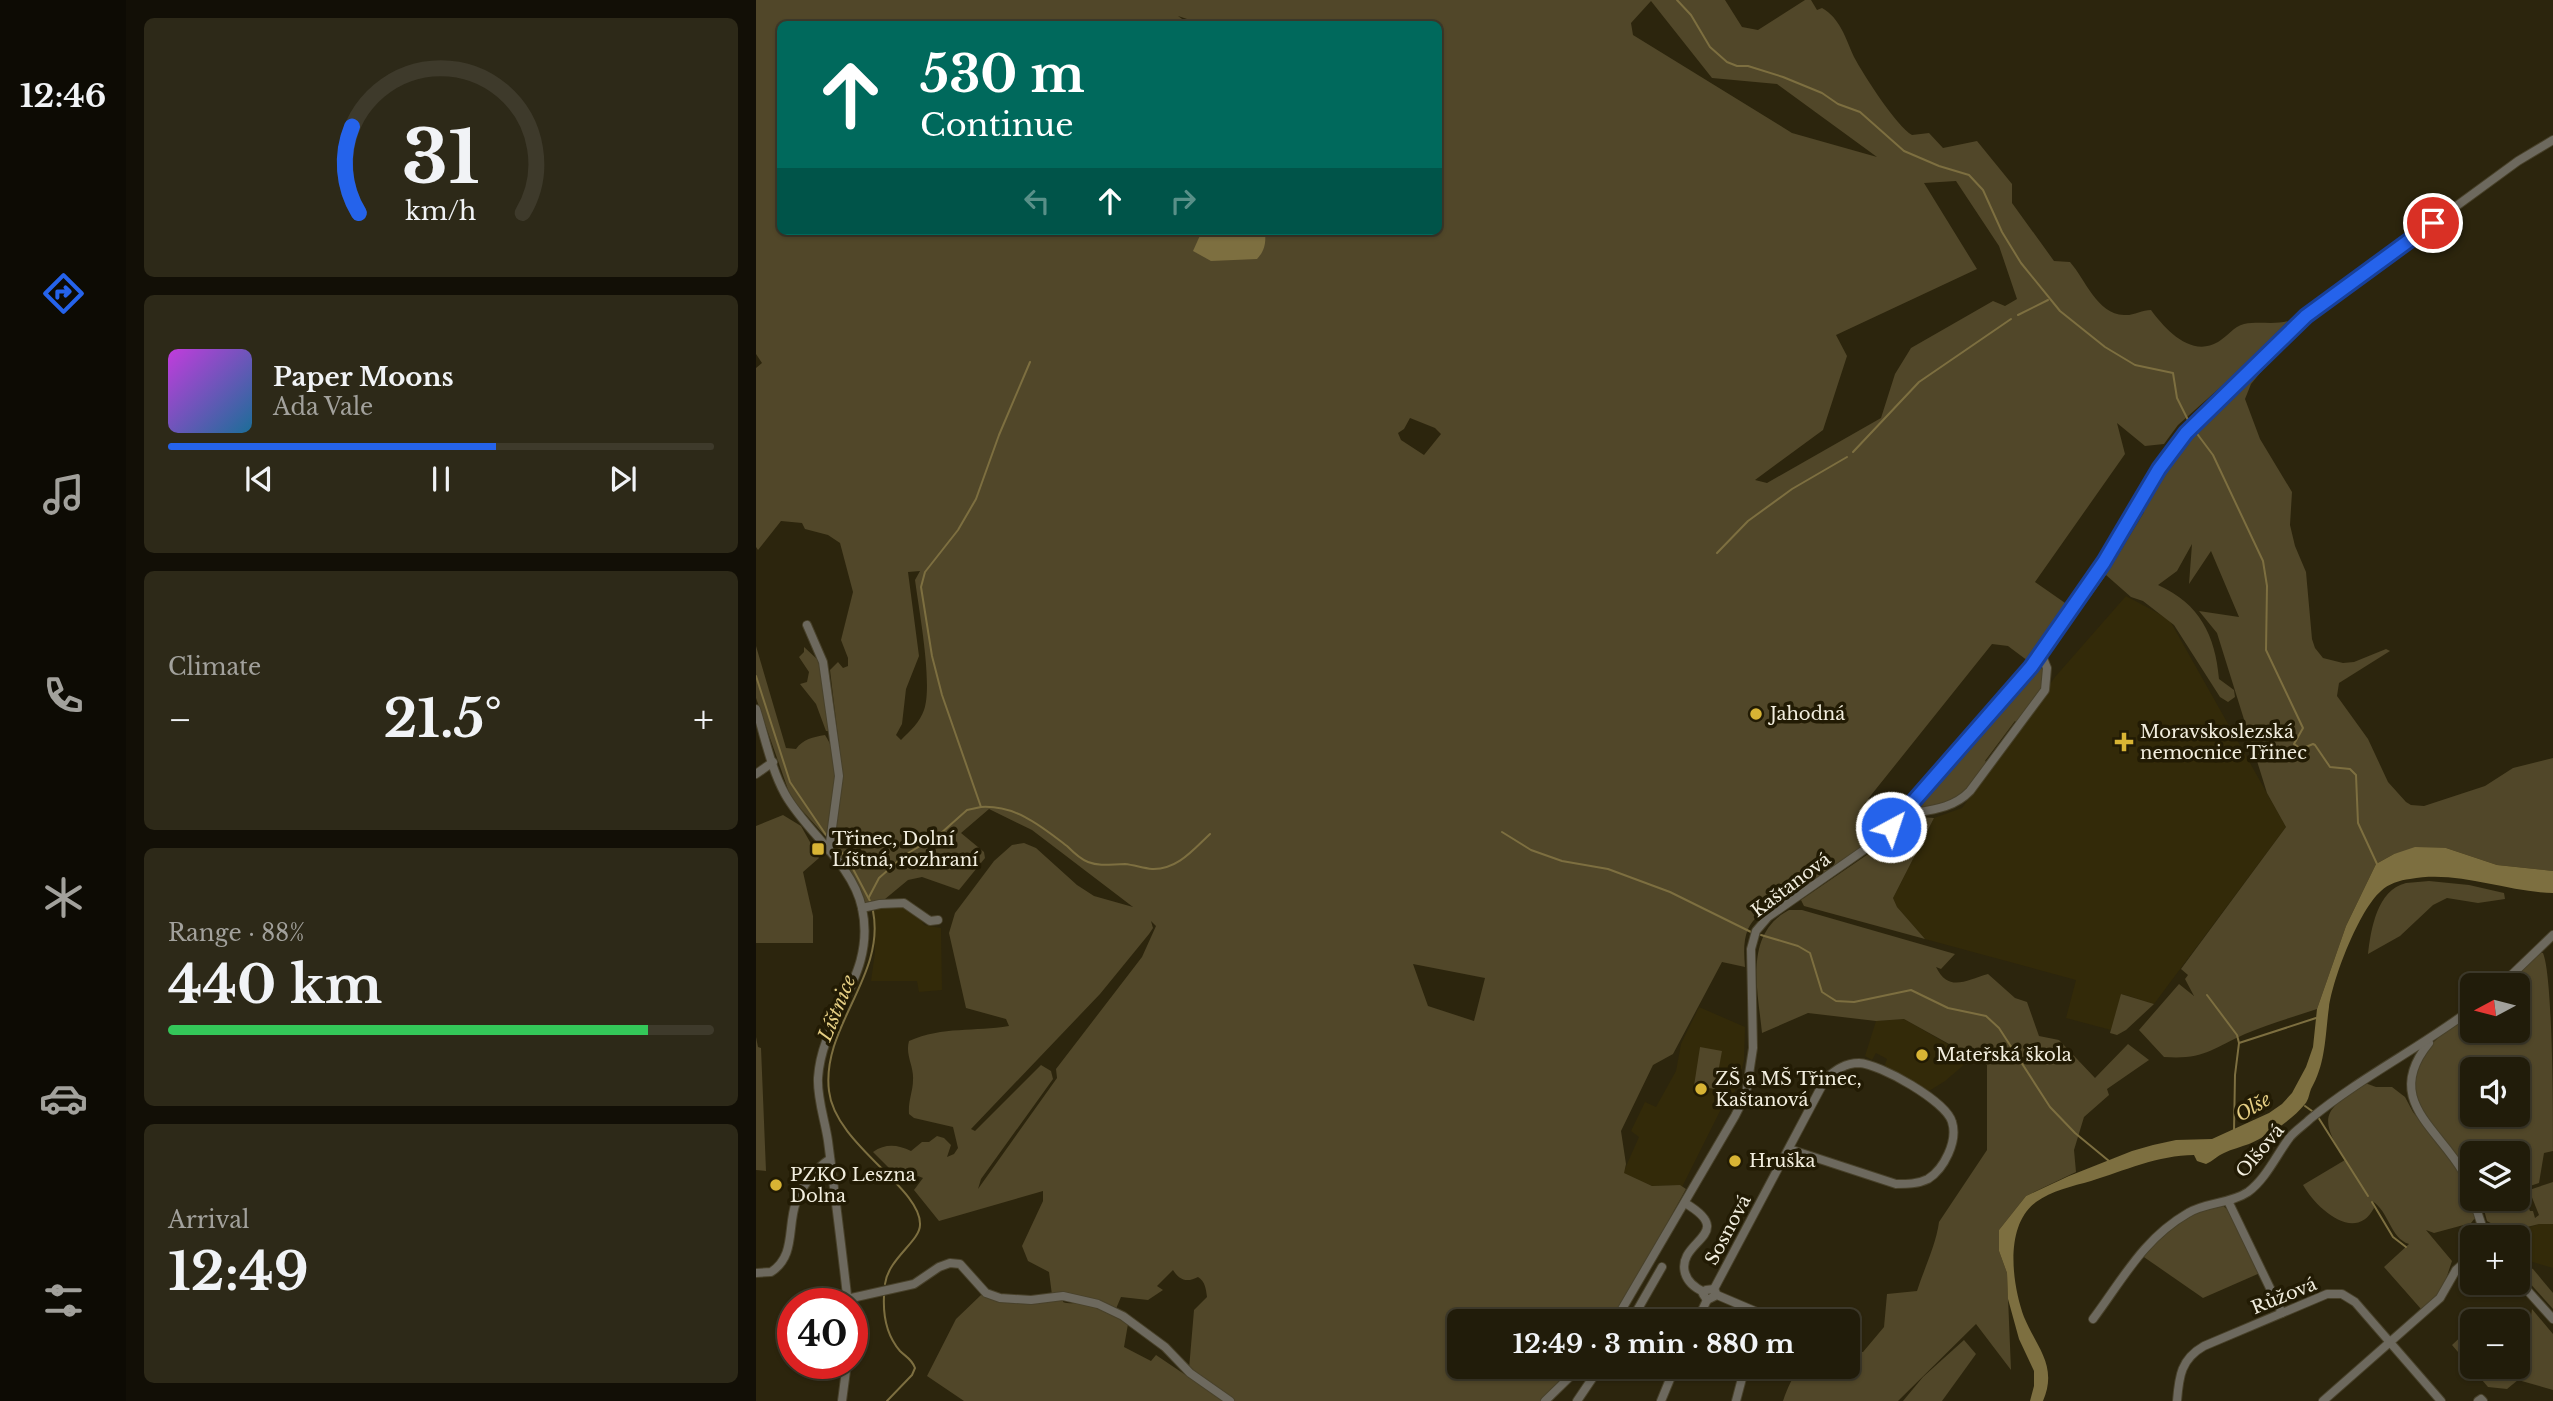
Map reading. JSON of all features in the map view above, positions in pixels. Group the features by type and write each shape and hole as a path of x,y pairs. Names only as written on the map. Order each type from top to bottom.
{"street":[{"name":"Kaštanová","path":"1622,1309 1746,1094 1753,1048 1751,949 1756,931 1768,917 1881,838 2014,688 2114,546 2159,469 2186,433 2306,316 2518,161 2553,140"},
{"path":"807,625 823,663 839,776 829,850"},
{"path":"1902,815 1949,807 1962,800 1970,791 2045,691 2047,668 2041,653"},
{"path":"756,709 786,795 855,888 862,908 864,943 860,969 826,1038 820,1058 818,1081 846,1288"},
{"path":"756,774 773,762"},
{"path":"862,908 904,903 930,921 938,920"},
{"path":"2513,973 2553,935"},
{"name":"Olšová","path":"2093,1319 2145,1246 2166,1227 2190,1212 2249,1191 2293,1134 2347,1090 2433,1038 2460,1018"},
{"name":"Olšová","path":"2433,1038 2423,1049 2413,1074 2412,1098 2424,1122 2460,1169"},
{"name":"Sosnová","path":"1716,1292 1788,1149 1826,1078 1839,1067 1857,1063 1875,1067 1931,1097 1946,1111 1952,1123 1953,1140 1938,1171 1914,1184 1896,1184 1788,1149"},
{"path":"756,1273 771,1272 785,1260 796,1202 818,1167 830,1159"},
{"path":"2228,1200 2281,1313"},
{"path":"1685,1203 1701,1213 1706,1222 1705,1235 1688,1253 1684,1268 1689,1281 1706,1296"},
{"path":"868,1296 914,1283 950,1263 960,1264 986,1293 1000,1298 1031,1300 1063,1296 1098,1304 1123,1316 1165,1347 1191,1373 1230,1401"},
{"path":"2323,1401 2440,1298 2460,1266"},
{"path":"1638,1309 1662,1267"},
{"path":"1706,1296 1716,1292 1751,1309"},
{"path":"2530,1293 2553,1319"},
{"name":"Růžová","path":"2177,1401 2183,1364 2192,1353 2327,1294 2342,1294 2355,1302 2441,1401"},
{"path":"1702,1309 1706,1296"},
{"path":"842,1401 845,1379"},
{"path":"1545,1401 1568,1379"},
{"path":"1577,1401 1592,1379"},
{"path":"1661,1401 1670,1379"},
{"path":"1736,1401 1742,1379"}],"shaded area":[{"path":"756,0 1725,0 1742,27 1758,30 1805,0 1811,0 1817,10 1822,8 1838,23 1865,75 1889,111 1906,130 1912,135 1929,133 1943,148 1977,141 2012,184 2012,203 2054,261 2070,262 2106,309 2124,315 2151,310 2171,333 2189,344 2198,346 2218,342 2244,324 2288,321 2251,360 2178,425 2164,444 2145,446 2117,423 2125,454 2035,582 2068,605 2028,661 2008,646 1992,644 1868,799 1892,818 1847,858 1773,904 1754,920 1745,938 1745,967 1722,962 1673,1054 1653,1065 1621,1131 1626,1164 1624,1173 1652,1186 1680,1185 1686,1189 1617,1309 1447,1309 1447,1379 1560,1379 1543,1401 964,1401 927,1376 956,1319 981,1295 1009,1301 1063,1298 1066,1303 1097,1306 1128,1324 1124,1347 1151,1361 1156,1355 1193,1380 1212,1384 1189,1369 1194,1310 1207,1297 1206,1291 1204,1283 1198,1277 1184,1280 1173,1270 1157,1286 1163,1290 1148,1300 1121,1297 1115,1311 1077,1295 1052,1295 1049,1272 1028,1261 1022,1246 1043,1201 1043,1191 939,1221 914,1190 923,1178 918,1176 909,1182 903,1182 873,1152 892,1146 911,1151 922,1142 929,1142 937,1136 944,1138 951,1145 947,1157 954,1154 958,1148 953,1127 914,1118 909,1114 913,1080 909,1041 947,1031 1009,1026 1006,1019 966,1008 949,933 955,913 994,861 1012,845 1024,843 1036,848 1077,885 1094,896 1133,907 1032,830 989,809 961,833 984,852 985,858 959,890 922,877 908,880 873,909 863,905 831,850 843,779 830,670 838,662 843,668 848,666 841,640 853,592 840,543 828,535 805,529 802,523 781,521 758,550 756,547 756,368 762,363 756,354","holes":["1651,1 1712,78 1777,84 1877,157 1792,133 1633,35 1631,23","1956,181 1999,246 2017,299 2005,306 1993,301 1911,348 1895,374 1881,418 1767,483 1755,480 1823,430 1847,356 1836,335 1977,269 1924,183","1410,418 1435,428 1441,434 1424,455 1401,440 1398,433 1404,429","920,571 915,580 924,647 926,698 920,718 901,740 896,735 902,724 906,689 919,656 908,572","1151,921 1156,926 1142,957 1056,1069 1057,1078 978,1189 981,1179 1053,1079 1051,1071 1041,1065 975,1131 971,1129 1100,994 1149,934 1153,928","1413,964 1485,978 1474,1021 1428,1006"]},
{"path":"1200,235 1265,235 1262,253 1257,259 1211,261 1193,251"},
{"path":"2279,345 2281,348 2251,384 2245,399 2260,439 2292,492 2290,525 2306,572 2315,648 2323,658 2343,663 2354,662 2386,649 2390,651 2339,683 2337,696 2368,739 2388,782 2411,805 2424,806 2485,786 2513,768 2553,758 2553,871 2497,865 2446,848 2394,854 2376,864 2346,926 2317,1009 2254,1030 2198,1055 2164,1057 2139,1030 2179,984 2194,996 2185,979 2188,975 2181,969 2286,827 2267,793 2217,633 2199,611 2239,617 2211,551 2189,584 2192,544 2177,571 2158,585 2185,602 2203,623 2214,648 2219,679 2234,690 2235,697 2228,702 2220,697 2174,625 2143,601 2131,597 2106,575 2091,596 2089,590 2107,563 2112,565 2144,512 2140,509 2188,436"},
{"name":"Moravskoslezská nemocnice Třinec","path":"2126,596 2169,619 2286,827 2154,1004 2122,994 2111,1030 2066,1018 2076,980 1925,939 1897,907 1893,898 1934,818 1962,808 2055,677"},
{"path":"756,646 786,748 796,749 805,741 825,735 831,746 836,782 830,831 826,837 791,798 756,698"},
{"path":"804,647 818,660 825,682 832,731 826,731 816,704 800,684 807,682 809,672 799,657 804,652"},
{"path":"2038,666 2043,669 2043,687 2018,723 2015,721 1985,761 1988,763 1966,790 1939,807 1916,807"},
{"path":"783,815 801,826 819,858 803,872 813,916 813,943 756,943 756,826"},
{"path":"1909,816 1934,818 1893,898 1897,907 1925,939 1804,906 1801,900 1877,848"},
{"path":"2415,847 2446,848 2497,865 2553,871 2553,893 2446,877 2406,880 2387,886 2364,913 2348,945 2331,994 2320,1069 2306,1102 2293,1116 2264,1136 2206,1164 2197,1161 2194,1155 2154,1161 2062,1189 2036,1202 2019,1225 2014,1256 2020,1304 2047,1367 2047,1389 2043,1401 2030,1401 2034,1371 2019,1339 2008,1299 2007,1273 1999,1251 1999,1230 2026,1196 2069,1176 2153,1145 2176,1140 2212,1139 2269,1113 2282,1104 2292,1093 2306,1067 2313,1047 2317,1009 2346,926 2376,864"},
{"path":"2429,881 2469,885 2504,893 2505,899 2478,903 2447,898 2433,905 2400,936 2368,954 2377,912 2388,894 2406,883"},
{"path":"901,904 915,910 924,925 941,928 942,990 919,992 917,981 871,981 875,952 873,909"},
{"path":"1789,910 1802,910 1955,954 1941,969 1936,967 1941,975 1952,982 1959,982 1988,974 2015,998 2027,1002 2039,1036 2059,1040 2095,1078 2128,1044 2149,1060 2107,1089 2109,1095 2084,1117 2074,1150 2076,1172 2026,1196 1999,1230 1999,1251 2007,1273 2011,1370 1976,1324 1898,1401 1783,1401 1793,1379 1860,1379 1860,1352 1863,1352 1884,1327 1887,1294 1917,1291 1933,1248 1939,1222 1987,1150 1987,1065 1904,1019 1876,1021 1808,1013 1762,1033 1757,965 1759,948 1774,920"},
{"path":"2539,953 2543,953 2551,1016 2553,1151 2544,1153 2539,1183 2530,1186 2530,1141 2460,1141 2460,1163 2426,1119 2416,1102 2414,1081 2422,1058 2445,1032 2460,1022 2460,1043 2530,1043 2530,973 2520,973"},
{"path":"2121,994 2154,1004 2117,1035 2110,1033"},
{"name":"ZŠ a MŠ Třinec, Kaštanová","path":"1699,1007 1745,1027 1744,1060 1739,1080 1732,1099 1727,1097 1682,1187 1652,1186 1623,1173 1639,1137 1631,1131 1645,1102 1656,1107 1676,1071 1681,1044"},
{"name":"Mateřská škola","path":"1904,1019 1972,1058 1929,1091 1884,1067 1887,1059 1876,1053 1872,1060 1865,1056 1876,1021"},
{"path":"756,1037 758,1047 761,1048 766,1171 756,1170"},
{"path":"1700,1047 1722,1051 1715,1089 1694,1086"},
{"path":"2365,1083 2376,1087 2392,1087 2405,1097 2413,1112 2458,1171 2460,1211 2472,1211 2475,1218 2471,1223 2434,1233 2426,1230 2452,1261 2442,1291 2421,1309 2384,1267 2409,1244 2393,1230 2378,1205 2372,1201 2374,1208 2366,1218 2357,1223 2347,1223 2326,1212 2303,1185 2345,1160 2328,1123 2333,1108"},
{"path":"2553,1182 2553,1224 2494,1225 2487,1221 2484,1211 2533,1211 2535,1218 2539,1215 2530,1190"},
{"path":"2221,1204 2229,1211 2260,1273 2203,1298 2141,1255 2149,1245 2191,1213"},
{"path":"2553,1224 2553,1268 2530,1261 2530,1227"},
{"path":"2530,1268 2553,1293 2553,1309 2530,1283"},
{"path":"2532,1309 2553,1334 2553,1390 2518,1380 2507,1389 2488,1387 2481,1379 2530,1379"},
{"path":"2460,1338 2460,1354 2452,1345"},
{"path":"1964,1340 1976,1354 1942,1401 1903,1401 1923,1377"}],"waterway":[{"path":"1677,0 1691,15 1710,47 1727,62 1783,77 1822,93 1838,104 1860,112 1904,151 1969,175 1983,190 2002,232 2021,263 2060,311 2105,347 2135,365 2173,373 2177,398 2190,424"},
{"path":"2018,315 2048,300"},
{"path":"1853,452 1919,382 2011,319"},
{"path":"869,897 879,878 905,855 940,834 967,810 981,807 942,695 932,656 921,587 925,572 958,530 976,499 1030,362"},
{"path":"2195,431 2213,455 2263,561 2267,586 2266,650 2303,728 2294,744 2301,749 2313,744 2330,767 2350,769 2356,775 2358,823 2377,864"},
{"path":"1717,553 1748,521 1792,489 1847,457"},
{"name":"Líštnice","path":"756,676 790,782 826,835"},
{"path":"981,807 994,807 1017,813 1048,831 1082,859 1097,864 1125,864 1152,869 1169,866 1184,858 1210,834"},
{"path":"1502,832 1531,850 1562,861 1608,869 1670,892 1753,933"},
{"name":"Líštnice","path":"835,843 852,867 870,901"},
{"name":"Líštnice","path":"873,911 875,935 870,958 834,1045 829,1068 829,1091 835,1111 846,1130 894,1181 917,1211 919,1231 892,1266 885,1284"},
{"path":"1761,935 1798,946 1810,953 1822,992 1836,1001 1854,1002 1911,990 1948,1008 1986,1016 1999,1028 2050,1107 2075,1133 2109,1161"},
{"path":"2207,995 2237,1035 2239,1043"},
{"name":"Olše","path":"2234,1131 2235,1075 2239,1043 2316,1018"},
{"path":"2305,1106 2312,1111"},
{"path":"2318,1117 2368,1196"},
{"path":"2372,1202 2393,1237 2406,1247"},
{"name":"Líštnice","path":"884,1296 889,1332 895,1345 911,1360 915,1368 912,1375 887,1401"}],"place":[{"name":"Jahodná","path":"1756,714"},
{"name":"Moravskoslezská nemocnice Třinec","path":"2124,742"},
{"name":"Třinec, Dolní Líštná, rozhraní","path":"818,849"},
{"name":"Mateřská škola","path":"1922,1055"},
{"name":"ZŠ a MŠ Třinec, Kaštanová","path":"1701,1089"},
{"name":"Hruška","path":"1735,1161"},
{"name":"PZKO Leszna Dolna","path":"776,1185"}],"route":[{"path":"1891,827 2031,667 2104,562 2159,469 2186,433 2306,316 2433,223"}]}
